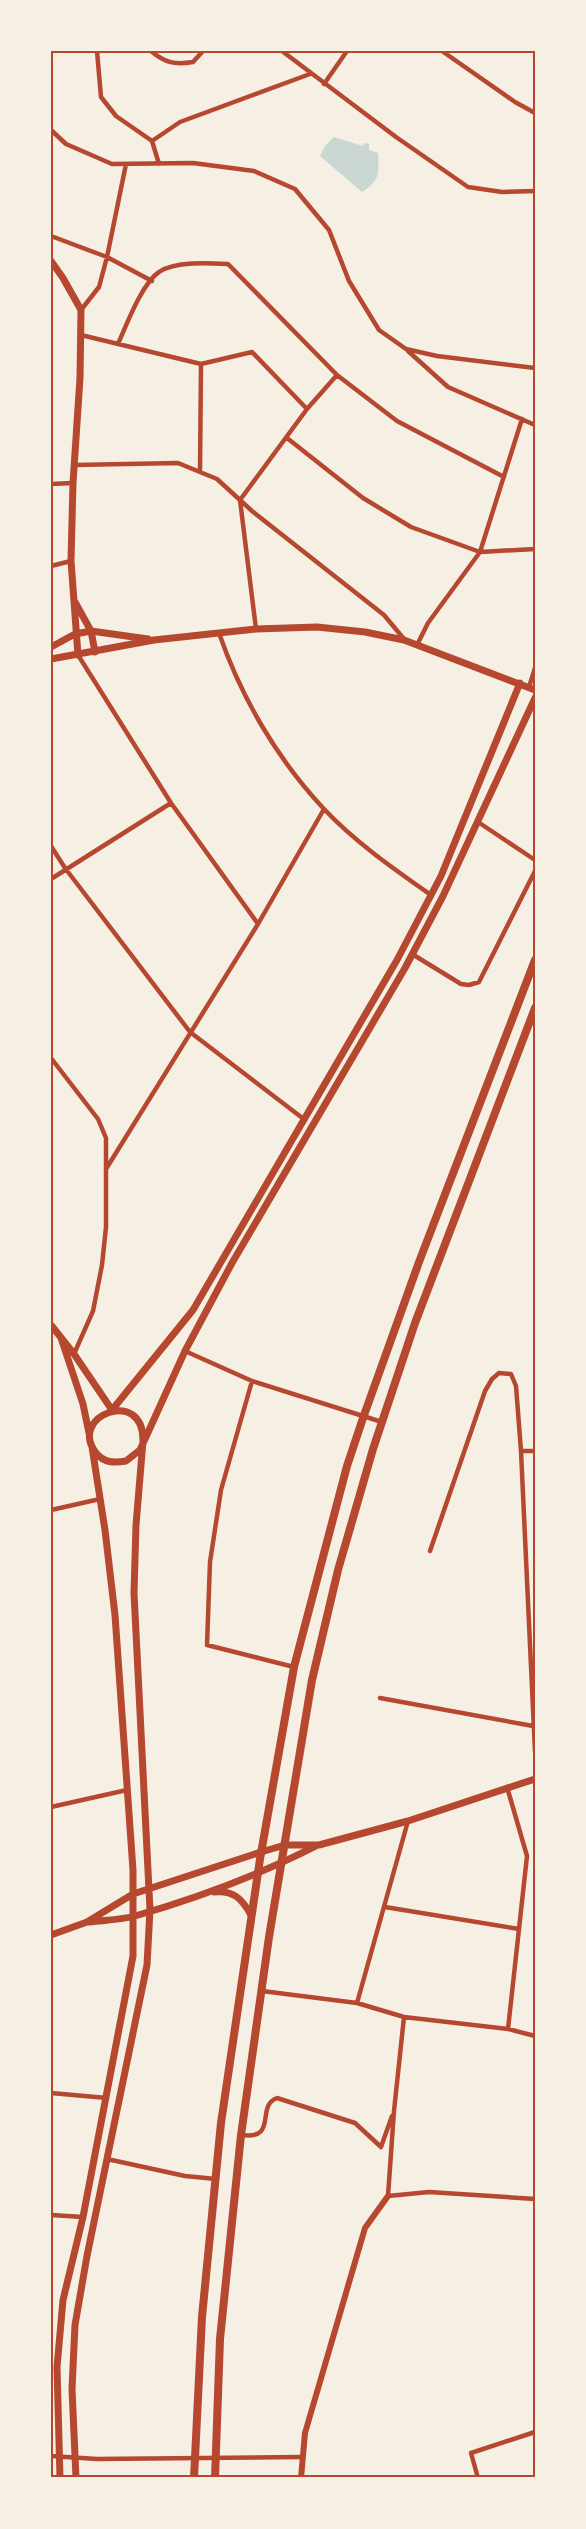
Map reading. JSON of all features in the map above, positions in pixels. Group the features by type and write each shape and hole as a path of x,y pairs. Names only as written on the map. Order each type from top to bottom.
{"main road":[{"path":"51,261 81,310 71,561 78,655"},
{"path":"75,601 91,631 95,652"},
{"path":"51,660 154,640 256,629 318,627 365,632 404,640 532,689"},
{"path":"51,647 75,634 91,631 154,640"},
{"path":"60,2478 58,2356 63,2300 83,2217 132,1969 134,1916 115,1615 90,1433 98,1418 112,1410 194,1310 397,960 431,895 471,805 520,683"},
{"path":"61,1338 83,1404 91,1441 100,1457 117,1463 134,1457 232,1263 412,954 478,822 535,698"},
{"path":"194,2478 202,2317 221,2123 261,1852 294,1667 347,1466 363,1418 423,1251 535,960"},
{"path":"215,2478 220,2339 241,2134 312,1680 338,1570 382,1422 415,1323 535,1008"},
{"path":"51,1325 112,1410 129,1413 136,1418 141,1425 143,1441 136,1525 134,1593 150,1910 145,1979 106,2159 75,2325 72,2389 76,2478"},
{"path":"87,1922 134,1916 206,1893 282,1864 320,1845 408,1821 507,1786 535,1779"},
{"path":"51,1935 87,1922 133,1894 149,1891 285,1845 320,1845"},
{"path":"206,1893 218,1891 234,1893 252,1915"}],"street":[{"path":"98,51 101,97 116,116 152,141 159,164"},
{"path":"151,51 168,63 178,64 193,63 203,51"},
{"path":"282,51 310,74 468,187 502,192 535,191"},
{"path":"324,84 348,51"},
{"path":"442,51 515,102 535,113"},
{"path":"152,141 180,122 310,74"},
{"path":"51,130 66,144 112,164 193,164 254,171 295,189 328,230 348,281 379,330 406,349 448,387 535,425"},
{"path":"81,310 99,287 126,164"},
{"path":"51,236 107,257 152,281"},
{"path":"118,344 138,298 159,272 188,263 228,264 337,375 396,421 504,477"},
{"path":"81,335 201,364 252,352 307,409"},
{"path":"406,349 437,356 535,368"},
{"path":"200,472 201,364"},
{"path":"256,629 240,500 307,409 337,375"},
{"path":"417,645 428,623 480,552 522,419"},
{"path":"287,438 363,498 411,527 480,552 535,549"},
{"path":"74,465 178,463 217,479 384,615 404,640"},
{"path":"51,484 73,483"},
{"path":"51,566 71,561"},
{"path":"219,633 243,695 288,764 324,809 378,857 431,895"},
{"path":"78,655 171,803 258,924"},
{"path":"532,689 535,668"},
{"path":"51,879 65,868 171,803"},
{"path":"106,1169 258,924 324,809"},
{"path":"478,822 535,860"},
{"path":"51,846 65,868 189,1032 305,1120"},
{"path":"412,954 461,984 469,985 480,982 535,871"},
{"path":"51,1058 98,1119 106,1138 102,1265 93,1311 74,1354"},
{"path":"186,1351 252,1381 363,1418 382,1422"},
{"path":"430,1551 485,1391 492,1379 500,1373 511,1374 516,1386 521,1451 535,1752"},
{"path":"252,1381 221,1490 210,1562 207,1645 294,1667"},
{"path":"521,1451 535,1451"},
{"path":"51,1510 100,1499"},
{"path":"380,1698 533,1726"},
{"path":"507,1786 527,1856 508,2029"},
{"path":"51,1807 127,1791"},
{"path":"357,2002 408,1821"},
{"path":"385,1907 519,1929"},
{"path":"262,1991 357,2002 404,2017 508,2029 535,2036"},
{"path":"301,2478 305,2433 365,2228 388,2196 404,2017"},
{"path":"51,2093 107,2098"},
{"path":"241,2134 252,2136 259,2134 265,2126 267,2106 271,2100 277,2098 355,2123 381,2146 394,2111"},
{"path":"106,2159 185,2176 216,2179"},
{"path":"388,2196 429,2192 535,2199"},
{"path":"51,2215 83,2217"},
{"path":"478,2478 471,2453 535,2432"},
{"path":"51,2456 74,2458 303,2457"}],"shaded area":[{"path":"334,137 363,146 364,143 369,144 369,150 378,153 377,176 372,184 362,192 320,156 325,146"}]}
